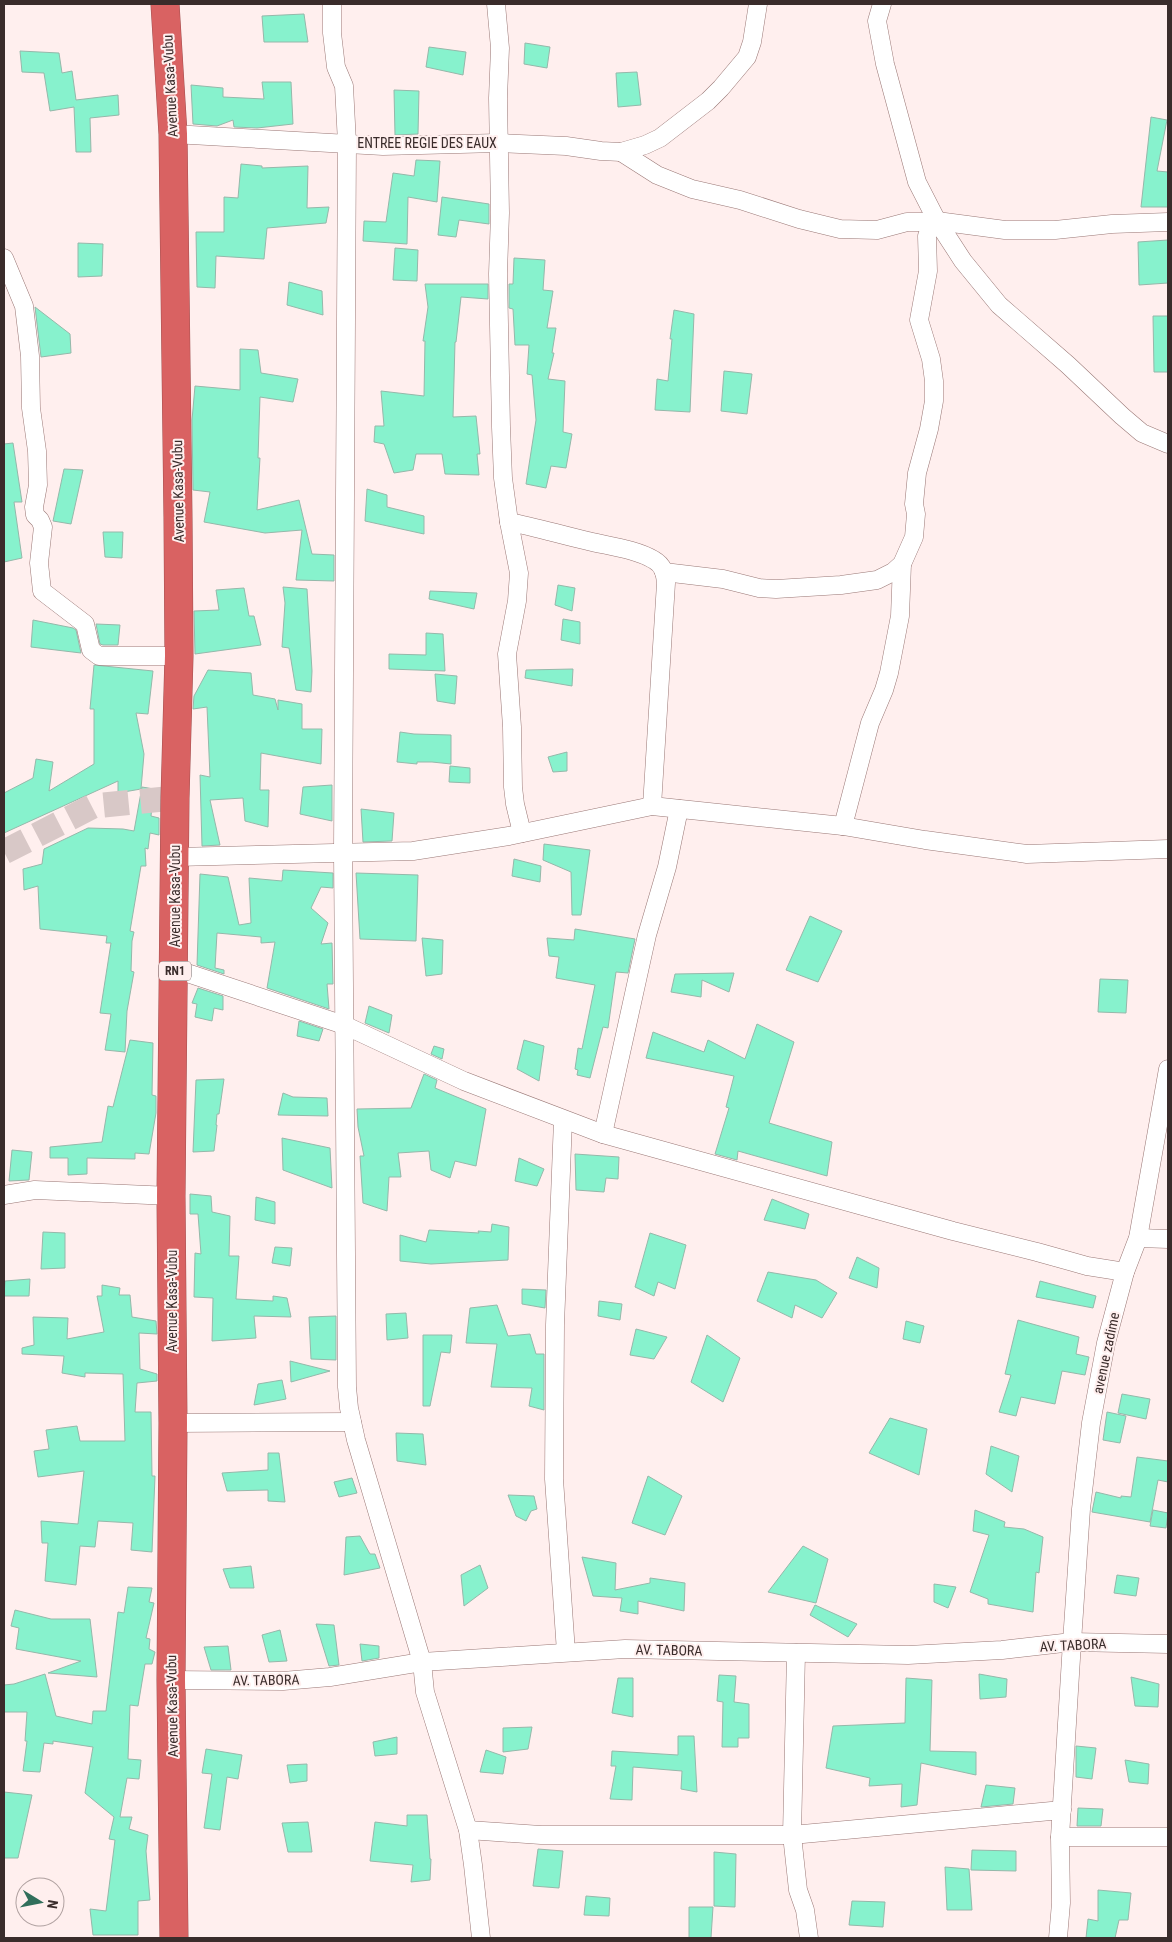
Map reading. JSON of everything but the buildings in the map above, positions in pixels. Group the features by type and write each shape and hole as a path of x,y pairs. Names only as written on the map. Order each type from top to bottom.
{"highway":[{"name":"Avenue Kasa-Vubu","path":"165,4 173,134 179,656 175,788 176,857 171,1196 173,1423 171,1680 174,1938"}],"street":[{"path":"332,4 332,33 336,67 344,86 347,143 343,852 347,1387 352,1422 422,1662 425,1692 468,1830 481,1938"},
{"path":"496,4 500,48 498,143 501,427 509,522 518,573 517,600 507,654 512,727 512,786 522,833"},
{"path":"621,152 645,145 660,138 708,101 721,88 747,57 752,42 758,4"},
{"path":"882,4 877,21 884,64 917,182 937,221 963,261 999,305 1142,433 1168,444"},
{"name":"ENTREE REGIE DES EAUX","path":"173,134 383,146 498,143 566,146 621,152"},
{"path":"621,152 657,175 692,189 740,200 799,219 840,229 877,230 907,222 937,221 1005,230 1055,230 1112,224 1168,222"},
{"path":"843,826 870,723 884,690 891,664 900,616 902,564 914,537 916,514 914,504 917,473 929,429 934,401 931,359 919,320 928,271 927,236 937,221"},
{"path":"4,258 24,306 30,356 31,408 38,484 34,507 35,515 43,527 39,563 42,591 85,624 91,650 98,656 179,656"},
{"path":"509,522 544,529 635,553 654,560 661,566 666,583 652,806"},
{"path":"664,572 723,579 759,588 776,589 841,586 877,580 893,572 902,564"},
{"path":"176,857 414,851 522,833 652,806 843,826 925,840 1027,854 1168,849"},
{"path":"603,1134 647,936 667,867 680,809"},
{"path":"174,969 344,1025 464,1081 603,1134 953,1231 1087,1266 1126,1272"},
{"name":"avenue zadime","path":"1058,1938 1061,1903 1060,1837 1072,1642 1081,1509 1091,1423 1106,1343 1126,1272 1138,1238 1168,1070"},
{"path":"564,1120 555,1325 554,1479 566,1652"},
{"path":"4,1195 35,1190 171,1196"},
{"path":"1138,1238 1168,1239"},
{"path":"173,1423 352,1422"},
{"name":"AV. TABORA","path":"171,1680 283,1681 330,1677 422,1662 624,1649 908,1656 1002,1650 1072,1642 1168,1644"},
{"path":"796,1653 792,1835 798,1890 805,1910 809,1938"},
{"path":"468,1830 541,1835 792,1835 1062,1810"},
{"path":"1060,1837 1168,1837"}],"tunnel":[{"path":"4,852 93,806 175,798"}]}
